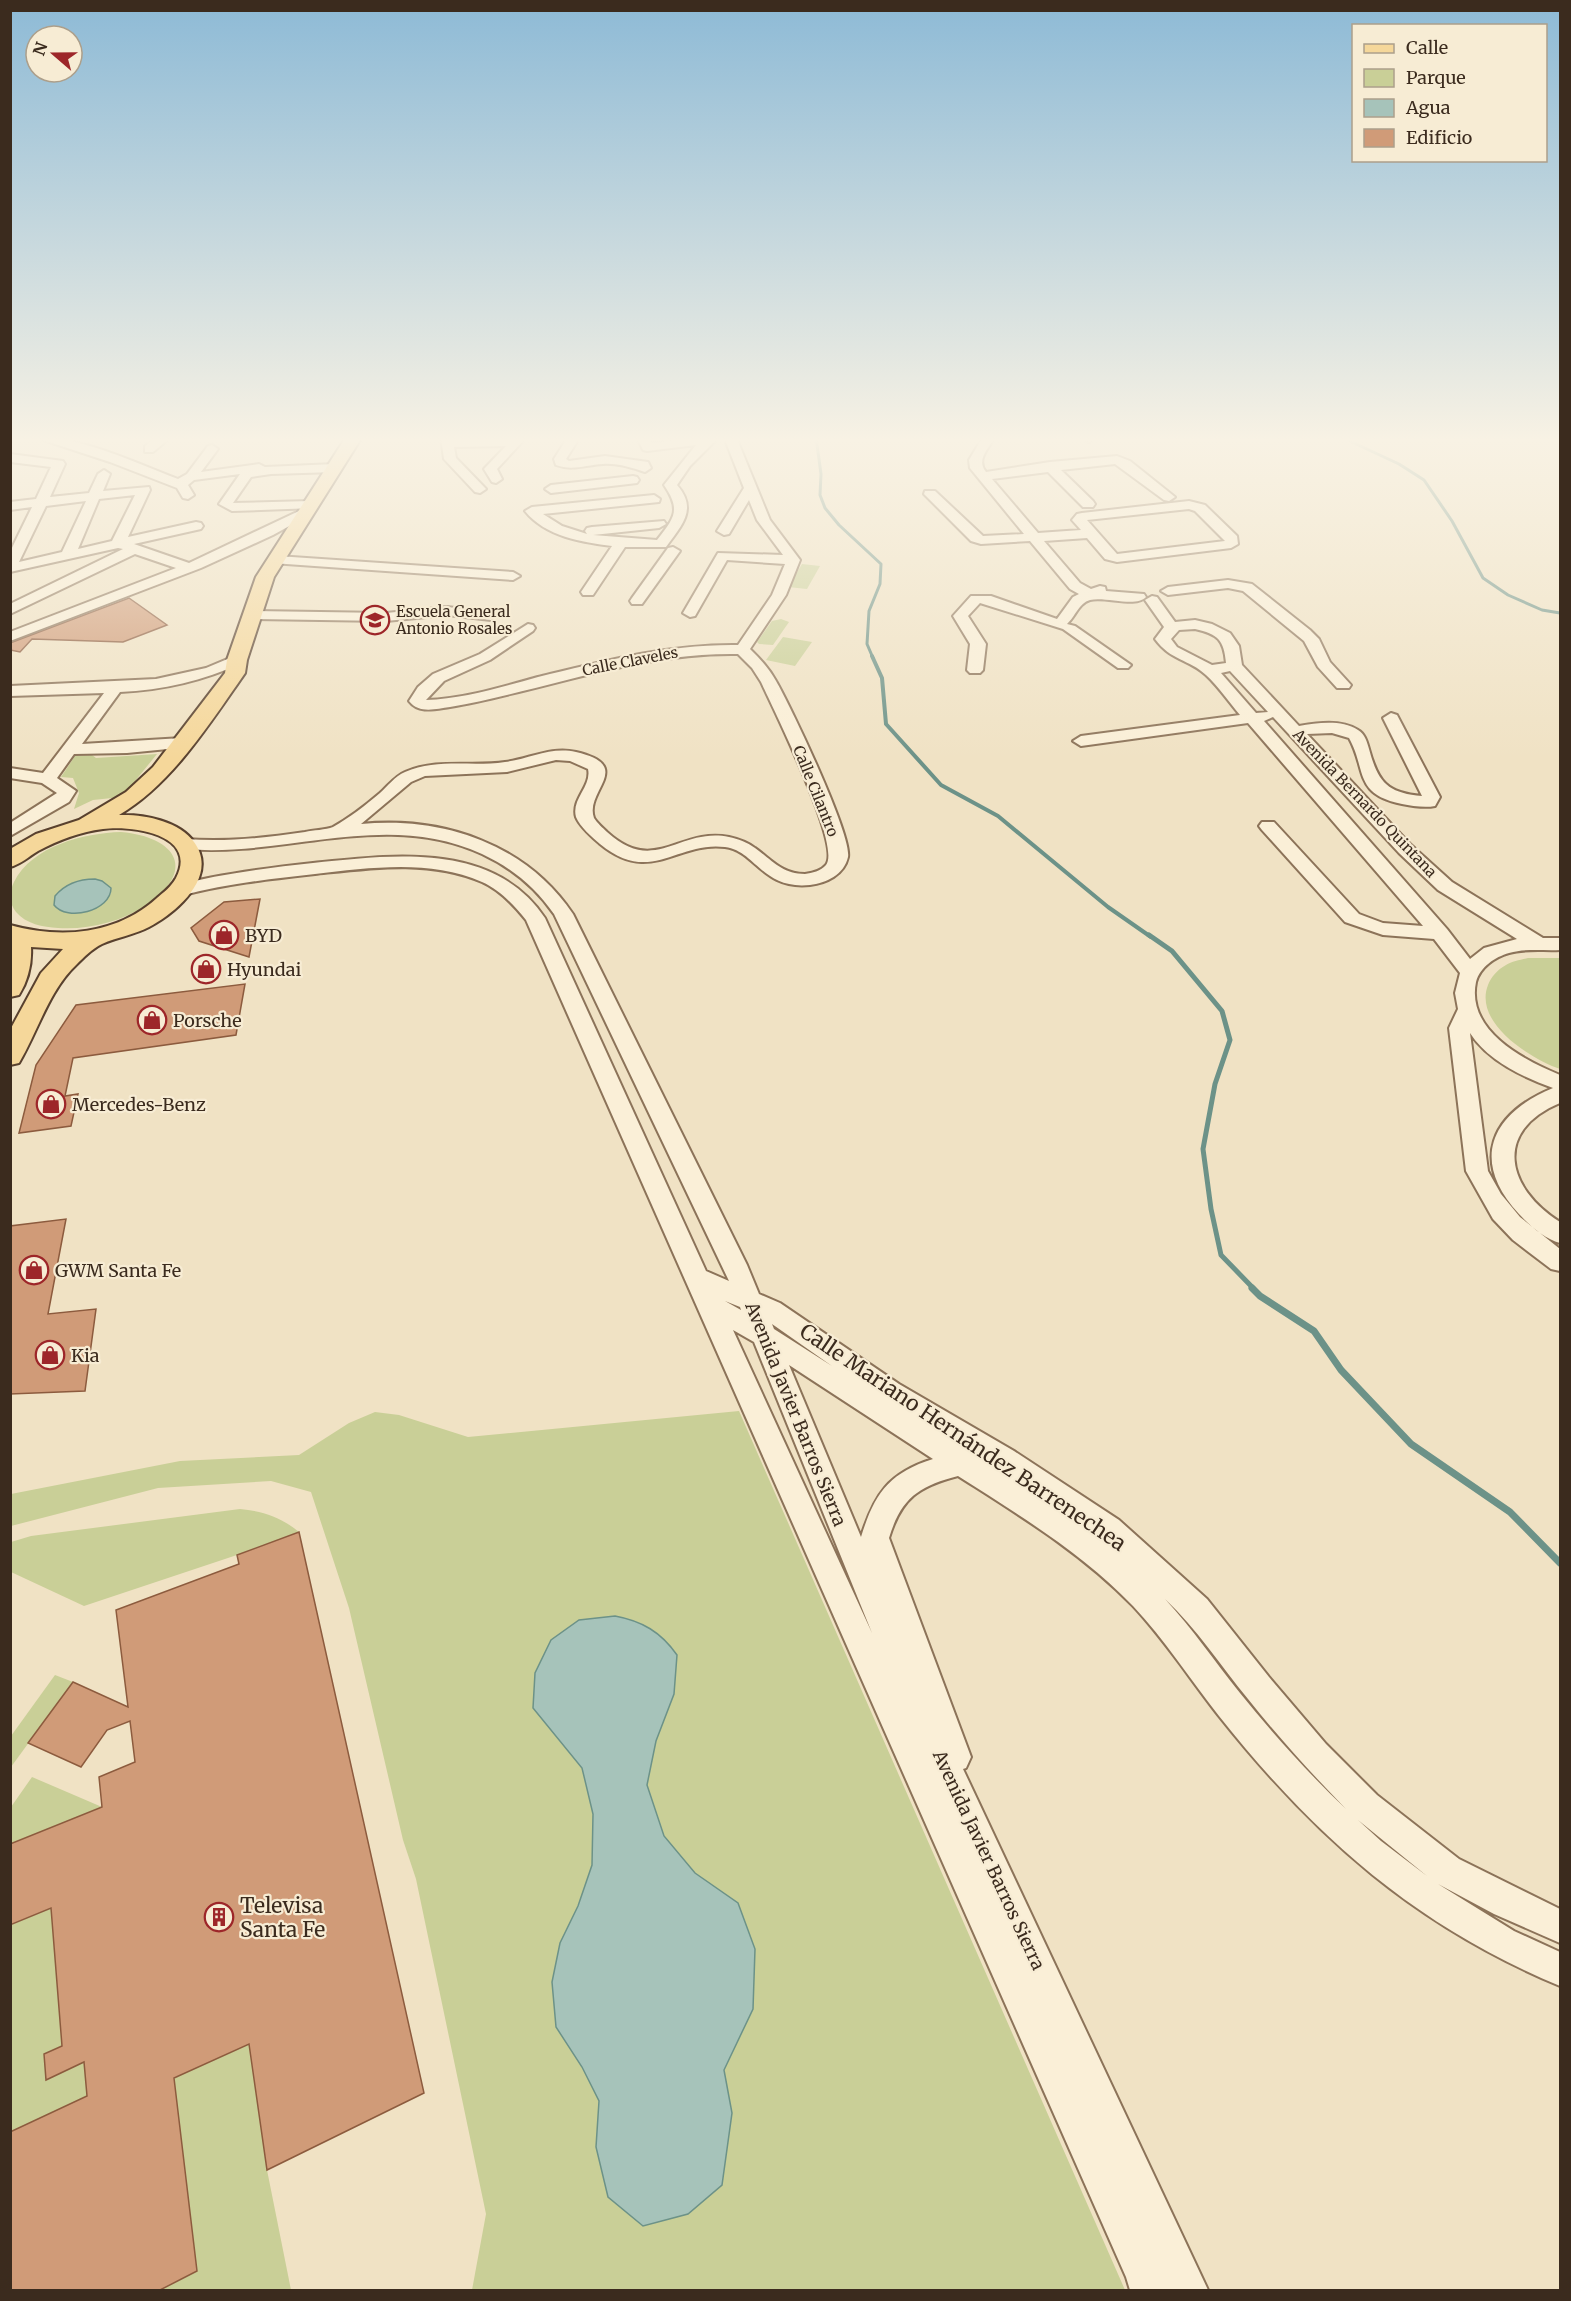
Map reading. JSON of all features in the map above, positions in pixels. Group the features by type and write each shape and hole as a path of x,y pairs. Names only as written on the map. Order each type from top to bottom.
{"main road":[{"path":"84,826 134,797 161,772 235,673 262,582 286,544"},
{"path":"150,825 148,813 150,799 161,772"},
{"path":"10,989 19,960 14,934 53,942 94,937 121,929 145,918 165,905 180,890 191,865 191,858 185,844 171,832 150,825 119,822 84,826 46,838 12,858"},
{"path":"10,1056 50,979 67,959 94,937"}],"street":[{"path":"10,568 21,544"},
{"path":"68,555 72,544"},
{"path":"10,568 112,544"},
{"path":"122,544 188,568"},
{"path":"10,610 144,544"},
{"path":"10,637 188,568 242,544"},
{"path":"588,592 620,544"},
{"path":"634,544 667,548"},
{"path":"637,601 668,544"},
{"path":"775,544 782,564"},
{"path":"1040,544 1075,586 1097,592 1151,592 1228,584 1247,587 1311,639 1323,664 1343,685"},
{"path":"1054,544 1097,592"},
{"path":"1099,544 1110,556 1117,558 1228,544"},
{"path":"690,613 723,556 782,564 791,570 742,650"},
{"path":"277,560 513,576"},
{"path":"1065,625 1078,600 1097,592"},
{"path":"1151,592 1188,624"},
{"path":"1151,592 1171,627"},
{"path":"755,630 743,627 759,598"},
{"path":"975,670 978,644 960,616 961,612 976,599 986,599 1065,625 1123,665"},
{"path":"253,615 386,617 447,611 491,616"},
{"name":"Avenida Bernardo Quintana","path":"1468,972 1440,933 1254,718 1210,670 1167,645 1163,639 1164,633 1171,627 1188,624 1199,625 1222,634 1230,642 1233,666 1405,849 1445,886 1539,944"},
{"name":"Calle Claveles","path":"528,628 486,657 437,677 430,682 417,701 421,705 444,704 533,684 588,668 667,653 695,649 742,650"},
{"name":"Calle Cilantro","path":"327,835 363,816 408,776 417,772 507,767 547,756 572,756 593,765 598,772 597,782 584,807 585,817 603,838 624,853 650,858 666,856 712,842 723,842 747,849 771,872 781,877 799,879 818,877 828,872 836,864 839,854 827,810 770,682 758,665 742,650"},
{"path":"10,691 157,684 214,672 237,660"},
{"path":"1210,670 1228,669 1233,666"},
{"path":"47,779 117,686"},
{"path":"1081,741 1279,714"},
{"path":"1296,731 1338,729 1352,733 1359,740 1371,781 1386,794 1404,800 1430,800 1391,718"},
{"path":"71,749 127,748 182,742"},
{"path":"10,774 47,779 67,791 63,798 10,831"},
{"path":"393,790 387,812 390,820 401,828"},
{"path":"1268,826 1352,918 1363,925 1385,930 1440,933"},
{"name":"Avenida Javier Barros Sierra","path":"185,844 221,848 401,828 473,844 529,872 549,891 563,914 735,1265 913,1698 1189,2290"},
{"path":"264,874 252,862 260,850 273,842"},
{"name":"Avenida Javier Barros Sierra","path":"180,890 264,874 380,862 416,861 464,868 489,878 512,893 535,918 1140,2264 1149,2290"},
{"path":"1560,944 1503,948 1482,958 1468,972 1463,990 1467,1011 1480,1033 1503,1054 1532,1072 1560,1083"},
{"path":"1467,1011 1459,1028 1477,1171 1486,1192 1504,1217 1528,1239 1560,1262"},
{"path":"1560,1094 1544,1099 1526,1109 1512,1123 1504,1143 1505,1165 1512,1185 1538,1218 1560,1234"},
{"name":"Calle Mariano Hernández Barrenechea","path":"702,1290 749,1299 771,1310 890,1392 1004,1460 1109,1529 1197,1609 1258,1688 1316,1755 1366,1806 1447,1871 1506,1902 1560,1926"},
{"name":"Calle Mariano Hernández Barrenechea","path":"702,1290 763,1335 1101,1556 1142,1594 1174,1630 1230,1705 1299,1785 1369,1852 1437,1904 1502,1943 1560,1969"},
{"path":"961,1463 930,1471 909,1480 895,1492 880,1518 875,1538 933,1694 989,1861"}],"green space":[{"path":"802,564 820,566 807,589 788,587"},
{"path":"781,619 789,622 773,645 759,644 757,642 772,621"},
{"path":"783,637 812,642 795,666 766,660"},
{"path":"157,754 122,797 93,800 74,809 79,793 73,778 61,777 75,756 92,755 96,758"},
{"path":"121,832 140,835 167,848 174,858 175,869 171,880 161,893 135,912 103,924 81,928 41,926 30,922 16,912 11,901 12,886 22,870 33,859 60,844","holes":["87,879 102,881 111,893 103,903 87,911 68,913"]},
{"path":"1528,958 1560,958 1560,1069 1534,1057 1508,1038 1489,1013 1486,999 1488,985 1493,976 1508,964"},
{"path":"739,1411 1125,2290 472,2290 486,2214 416,1879 403,1840 349,1608 311,1492 271,1481 158,1488 11,1526 11,1494 180,1461 299,1455 349,1423 375,1412 399,1415 468,1437"},
{"path":"240,1509 271,1516 299,1532 84,1606 11,1572 11,1542 31,1536"},
{"path":"55,1675 73,1682 11,1767 11,1736"},
{"path":"32,1777 102,1807 11,1844 11,1807"},
{"path":"51,1908 62,2046 44,2054 47,2079 84,2062 87,2096 11,2132 11,1925"},
{"path":"249,2044 267,2170 291,2290 160,2290 197,2271 174,2078"}],"water":[{"path":"95,879 111,888 104,903 87,912 78,913 68,913 54,905 55,896 68,885"},
{"path":"615,1616 634,1621 650,1629 677,1655 674,1694 656,1741 647,1785 664,1836 695,1873 738,1903 755,1949 753,2009 724,2070 732,2113 722,2185 688,2214 643,2226 608,2197 596,2147 599,2101 582,2067 556,2027 552,1982 560,1943 578,1906 592,1865 593,1814 582,1768 533,1708 535,1673 551,1640 579,1620"}],"building":[{"path":"129,598 167,625 123,642 32,639 20,652 10,650 10,643"},
{"name":"BYD","path":"260,899 249,957 199,941 191,928 224,902"},
{"name":"Porsche","path":"245,984 236,1035 73,1058 65,1096 78,1094 71,1126 19,1133 36,1065 76,1005"},
{"path":"66,1219 48,1314 96,1309 85,1391 10,1394 10,1226"},
{"name":"Televisa Santa Fe","path":"299,1532 424,2093 267,2170 249,2044 174,2078 197,2271 160,2290 10,2290 10,2132 87,2096 84,2062 46,2080 44,2054 62,2046 51,1908 10,1925 10,1844 102,1807 99,1777 135,1762 130,1721 107,1730 81,1767 28,1743 73,1682 128,1707 116,1610 239,1564 237,1555"}],"waterway":[{"path":"860,544 881,564 880,584 869,611 867,644 873,658"},
{"path":"1465,544 1483,578 1508,595 1542,610 1560,613"},
{"path":"872,656 882,678 886,724 941,785 998,816 1108,907 1151,937"},
{"path":"1149,935 1172,951 1222,1011 1230,1040 1215,1084 1203,1149 1211,1209 1221,1255 1254,1289"},
{"path":"1252,1288 1260,1296 1314,1331 1341,1370 1411,1444 1510,1512 1560,1563"}],"place":[{"name":"Escuela General Antonio Rosales","path":"375,620"},
{"name":"BYD","path":"224,935"},
{"name":"Hyundai","path":"206,969"},
{"name":"Porsche","path":"152,1020"},
{"name":"Mercedes-Benz","path":"51,1104"},
{"name":"GWM Santa Fe","path":"34,1270"},
{"name":"Kia","path":"50,1355"},
{"name":"Televisa Santa Fe","path":"219,1917"}]}
